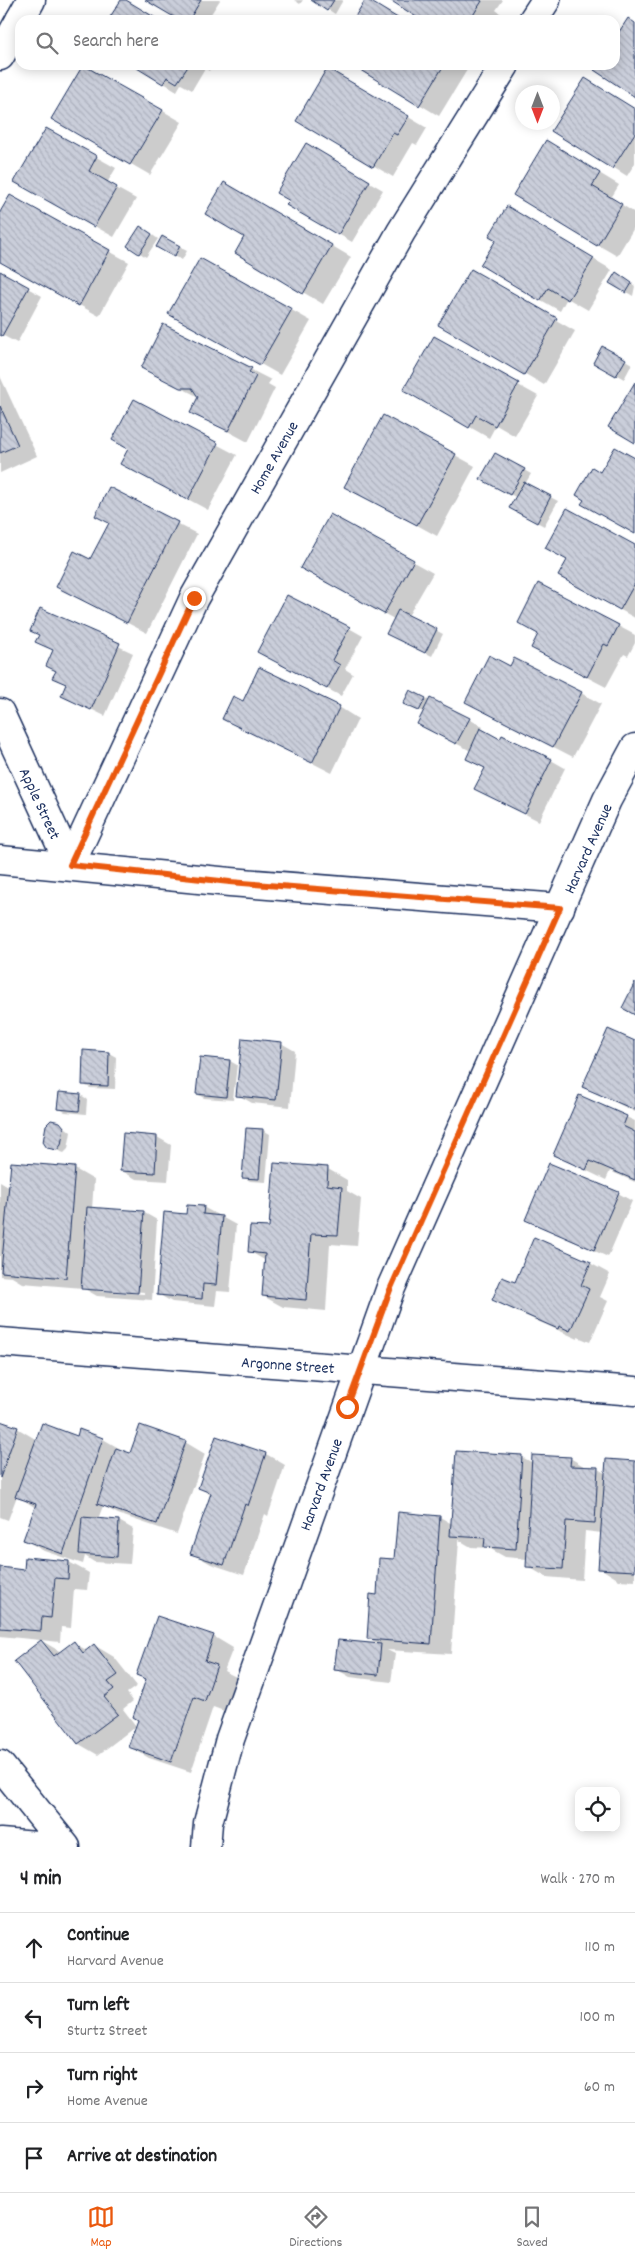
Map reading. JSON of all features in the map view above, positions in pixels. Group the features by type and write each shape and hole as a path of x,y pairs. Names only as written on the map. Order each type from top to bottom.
{"street":[{"path":"23,15 31,0"},
{"path":"536,15 546,0"},
{"path":"0,56 15,29"},
{"name":"Home Avenue","path":"70,865 194,598 400,232 502,70"},
{"name":"Apple Street","path":"0,713 70,865"},
{"name":"Harvard Avenue","path":"206,1847 208,1823 230,1739 390,1290 607,800 635,748"},
{"path":"0,860 560,908"},
{"name":"Argonne Street","path":"0,1342 635,1391"},
{"path":"0,1766 66,1847"},
{"path":"0,1843 49,1847"}],"building":[{"path":"121,0 126,0 151,15 111,15"},
{"path":"145,0 201,0 192,15 170,15"},
{"path":"311,0 334,0 327,11"},
{"path":"365,0 368,0 393,15 356,15"},
{"path":"390,0 482,1 473,15 413,15"},
{"path":"628,18 635,23 635,97 594,70 620,70 620,30"},
{"path":"80,70 92,70 163,110 130,165 51,119"},
{"path":"140,70 186,70 177,83 167,77 163,84"},
{"path":"326,70 330,70 409,116 397,135 393,133 373,167 296,121"},
{"path":"360,70 441,70 419,106"},
{"path":"585,78 635,109 635,133 612,169 551,131 560,130 560,117"},
{"path":"46,128 97,156 89,171 117,187 94,227 14,182"},
{"path":"546,140 600,173 592,186 622,204 597,246 513,195"},
{"path":"306,143 370,181 338,235 286,205 290,201 276,193"},
{"path":"224,182 332,245 303,294 235,253 244,237 205,214"},
{"path":"10,195 110,250 79,306 0,262 0,212"},
{"path":"507,206 594,258 568,300 548,288 540,301 480,265 496,240 489,236"},
{"path":"140,226 152,234 139,254 127,246"},
{"path":"162,236 180,246 174,257 156,247"},
{"path":"200,258 292,309 260,365 168,314"},
{"path":"471,269 557,318 524,375 438,325"},
{"path":"0,271 29,287 2,336 0,335"},
{"path":"616,272 632,283 626,293 609,283"},
{"path":"163,324 252,368 249,372 256,376 228,431 190,413 198,397 192,388 180,388 141,368"},
{"path":"434,336 519,383 495,426 476,415 469,428 403,390"},
{"path":"602,346 626,359 616,376 593,363"},
{"path":"635,382 635,443 608,427"},
{"path":"134,399 218,443 188,500 120,464 128,449 112,440"},
{"path":"0,406 18,445 0,453"},
{"path":"383,415 456,454 417,525 344,487"},
{"path":"615,447 635,458 635,534 581,504 584,500 576,495 592,467 600,472"},
{"path":"495,453 525,469 510,495 480,479"},
{"path":"524,482 551,496 537,523 509,508"},
{"path":"109,487 178,522 127,623 56,587 74,551 90,559 109,523 95,516"},
{"path":"567,508 635,545 635,583 620,610 558,576 567,560 545,548"},
{"path":"330,514 414,560 384,614 300,568"},
{"path":"538,583 619,625 608,646 604,644 587,677 531,648 538,634 518,623"},
{"path":"287,595 350,627 332,660 340,665 327,689 257,652"},
{"path":"40,608 120,643 91,710 61,696 66,684 52,678 56,671 46,666 53,650 35,642 39,635 30,631"},
{"path":"398,610 437,629 425,653 386,634"},
{"path":"489,655 510,666 514,658 582,692 553,747 465,702"},
{"path":"259,667 340,706 312,763 222,719 233,696 243,701"},
{"path":"410,690 426,698 419,711 403,704"},
{"path":"430,698 470,718 456,744 417,724"},
{"path":"480,728 500,739 502,735 552,759 525,814 474,789 485,768 466,759"},
{"path":"635,982 635,1015 622,1008"},
{"path":"608,1029 635,1041 635,1110 582,1087"},
{"path":"242,1038 282,1042 276,1100 236,1096"},
{"path":"83,1050 109,1052 108,1086 82,1085"},
{"path":"200,1057 230,1060 226,1097 196,1094"},
{"path":"59,1092 81,1094 79,1111 57,1109"},
{"path":"579,1095 627,1116 623,1126 635,1132 635,1180 590,1161 586,1170 553,1155"},
{"path":"51,1120 60,1122 64,1127 61,1145 57,1150 47,1148 43,1142 46,1125"},
{"path":"246,1128 263,1129 259,1179 242,1178"},
{"path":"123,1133 157,1136 155,1173 120,1171"},
{"path":"11,1162 75,1167 66,1278 1,1272"},
{"path":"274,1163 328,1167 327,1185 342,1187 338,1235 311,1234 306,1300 262,1296 265,1254 248,1252 250,1226 269,1227"},
{"path":"549,1163 619,1192 594,1250 525,1220"},
{"path":"187,1205 204,1206 203,1214 222,1216 216,1285 203,1284 202,1299 157,1295 164,1212 186,1214"},
{"path":"87,1207 144,1211 138,1293 81,1289"},
{"path":"534,1237 591,1262 581,1285 589,1289 570,1331 559,1326 558,1329 492,1300 502,1277 515,1282"},
{"path":"0,1421 18,1427 0,1478"},
{"path":"42,1423 77,1436 79,1429 103,1438 63,1554 23,1540 36,1504 15,1497"},
{"path":"140,1425 186,1441 157,1524 97,1504 116,1448 130,1453"},
{"path":"216,1436 266,1453 248,1506 245,1504 224,1565 190,1554 211,1493 198,1488"},
{"path":"456,1451 522,1455 516,1549 484,1547 485,1538 450,1536"},
{"path":"532,1455 571,1457 570,1466 598,1467 595,1523 566,1521 563,1569 526,1567"},
{"path":"606,1459 635,1461 635,1571 598,1569"},
{"path":"398,1512 440,1516 431,1644 367,1639 370,1594 377,1595 379,1558 394,1559"},
{"path":"82,1517 119,1520 117,1557 79,1554"},
{"path":"25,1557 69,1561 68,1579 55,1578 51,1618 42,1617 41,1631 0,1628 0,1567 24,1570"},
{"path":"157,1616 214,1635 205,1661 217,1665 205,1701 194,1697 171,1762 128,1747 138,1720 133,1717 146,1679 136,1675"},
{"path":"41,1640 54,1656 74,1641 83,1653 94,1644 118,1675 108,1682 114,1689 104,1697 118,1714 78,1744 14,1661"},
{"path":"338,1640 381,1644 378,1675 334,1670"}],"route":[{"path":"194,598 70,865 230,882 560,908 390,1290 347,1407"}]}
